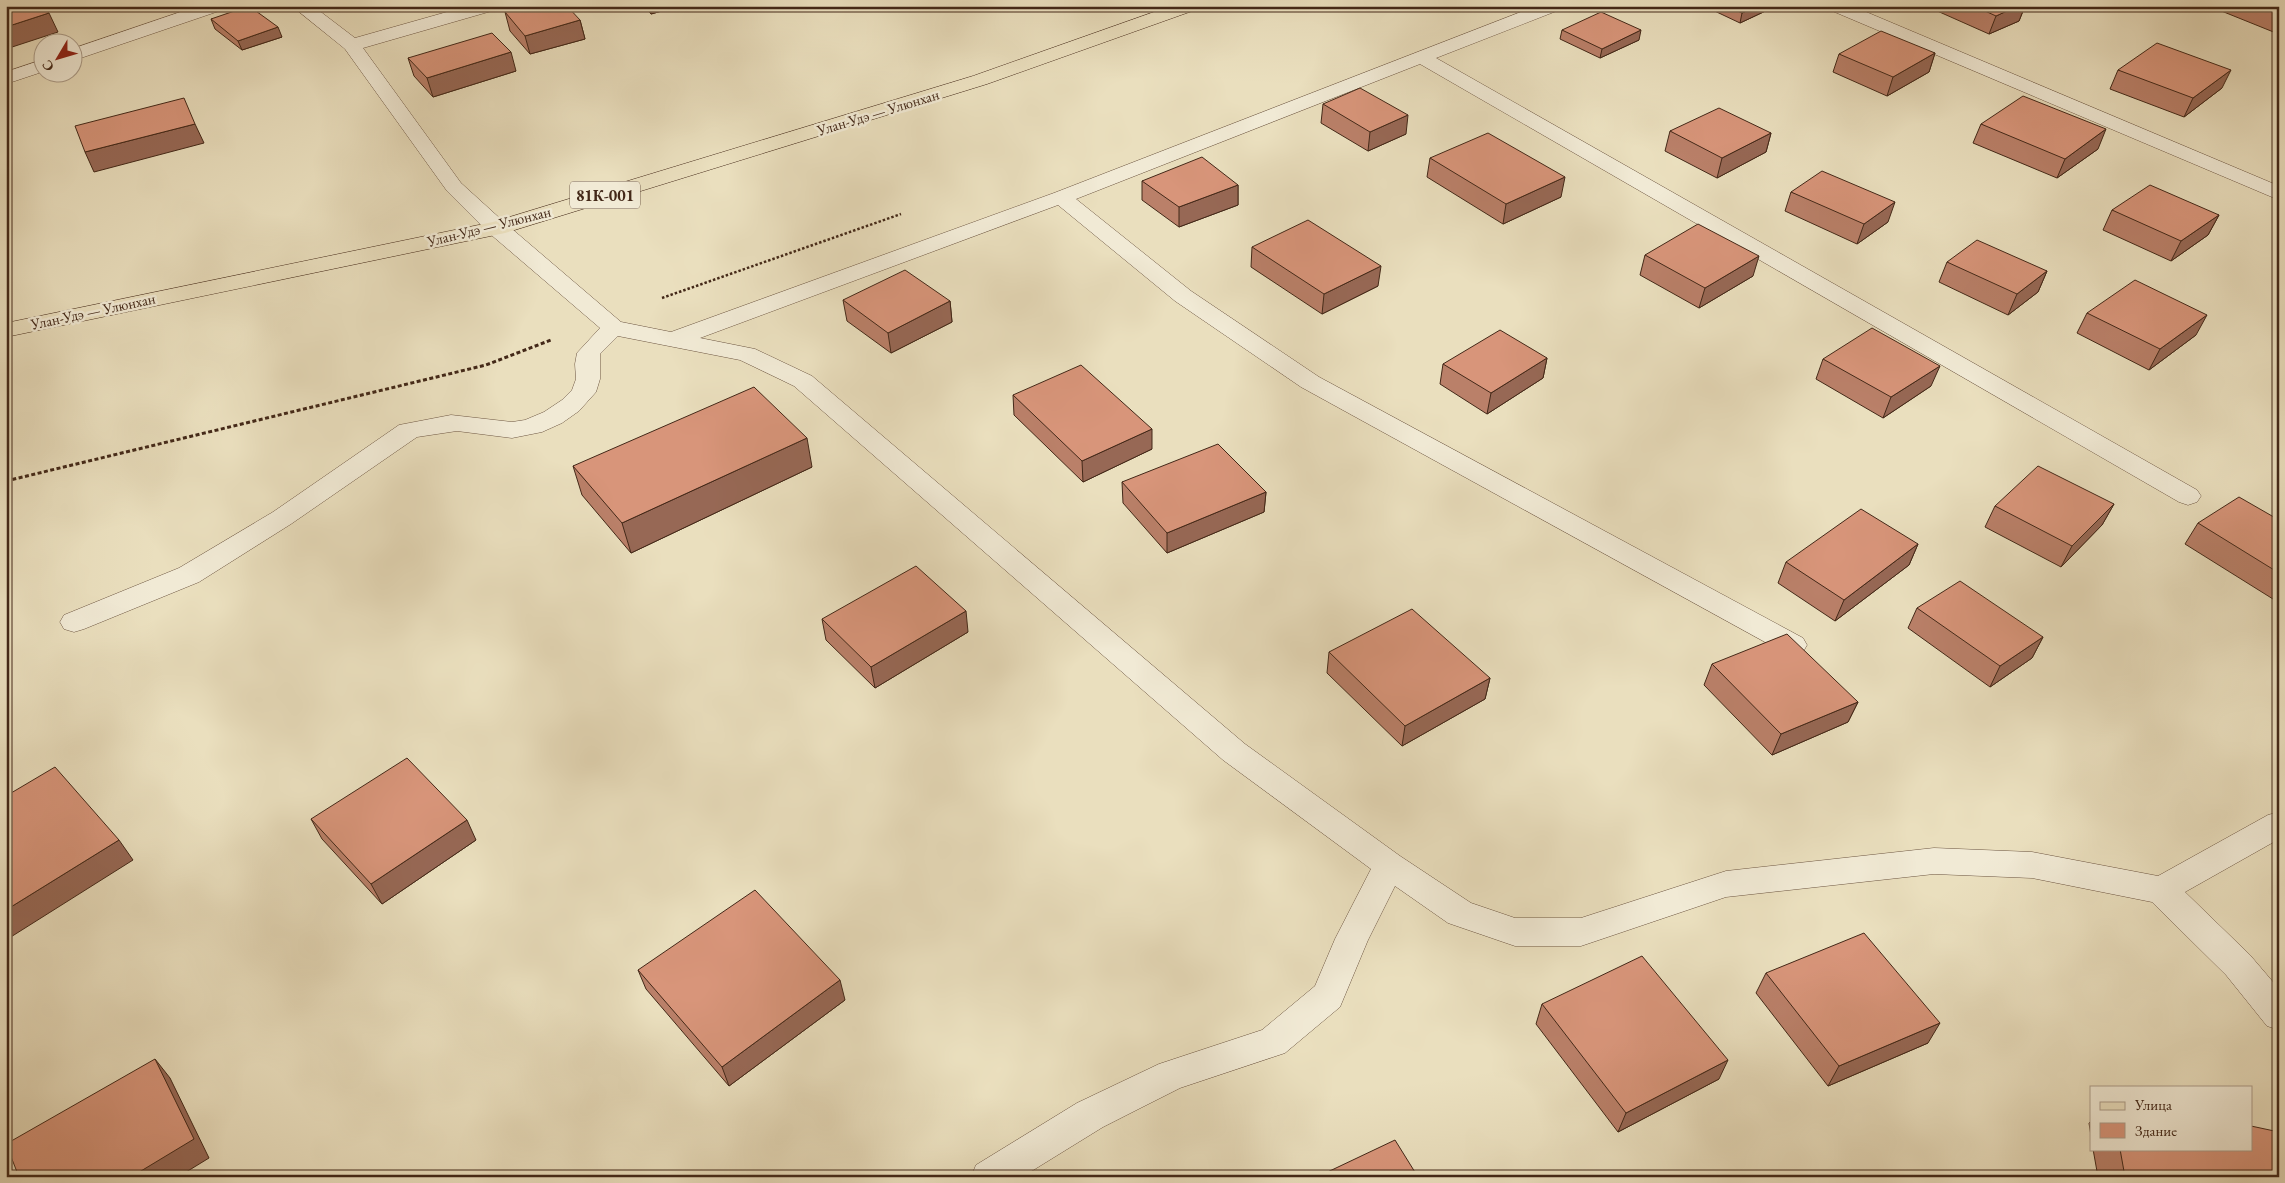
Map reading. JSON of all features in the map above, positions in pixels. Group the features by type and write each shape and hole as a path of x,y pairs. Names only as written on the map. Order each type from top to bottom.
{"main road":[{"name":"Улан-Удэ — Улюнхан","path":"6,330 497,228 980,80 1189,6"}],"street":[{"path":"82,52 216,6"},
{"path":"301,6 352,45 448,180 497,228 608,324 747,354 803,381 1234,752 1390,865 1460,913 1515,932 1581,932 1726,884 1934,861 2032,865 2161,890 2238,965 2279,1015"},
{"path":"352,45 489,6"},
{"path":"1504,6 1526,17"},
{"path":"675,339 1061,197 1553,6"},
{"path":"1836,6 2279,194"},
{"path":"1423,58 2188,496"},
{"path":"6,78 32,69"},
{"path":"1061,197 1183,296 1310,382 1793,644"},
{"path":"74,622 189,575 282,518 408,431 432,424 459,423 504,431 524,428 546,421 565,410 578,399 588,386 589,374 587,363 589,354 608,324"},
{"path":"2161,890 2279,824"},
{"path":"989,1177 1090,1115 1171,1076 1272,1042 1328,996 1352,939 1390,865"}],"path":[{"path":"6,481 486,365 608,324 909,211"}],"building":[{"path":"6,6 40,6 49,13 6,27"},
{"path":"249,6 278,27 238,41 211,19"},
{"path":"527,6 567,6 580,20 525,36 505,12"},
{"path":"1727,6 1758,6 1742,13"},
{"path":"1974,6 2018,6 1996,16"},
{"path":"2264,6 2279,6 2279,12"},
{"path":"1601,12 1641,30 1602,49 1562,30"},
{"path":"1881,31 1935,53 1893,77 1839,54"},
{"path":"492,33 511,52 427,78 408,58"},
{"path":"2157,43 2231,70 2193,98 2118,70"},
{"path":"1360,88 1408,115 1370,132 1323,104"},
{"path":"2023,96 2106,129 2065,159 1981,124"},
{"path":"184,98 195,124 85,152 75,126"},
{"path":"1719,108 1771,133 1722,158 1670,131"},
{"path":"1488,133 1565,177 1506,204 1430,158"},
{"path":"1202,157 1238,185 1179,207 1142,181"},
{"path":"1822,171 1895,202 1864,224 1791,192"},
{"path":"2150,185 2219,215 2181,241 2112,210"},
{"path":"1308,220 1381,266 1324,294 1252,247"},
{"path":"1698,224 1759,256 1705,288 1645,255"},
{"path":"1977,240 2047,271 2017,294 1947,262"},
{"path":"905,270 950,301 888,333 843,300"},
{"path":"2135,280 2207,315 2160,349 2087,313"},
{"path":"1872,328 1940,366 1891,397 1823,359"},
{"path":"1500,330 1547,358 1491,393 1443,364"},
{"path":"1081,365 1152,429 1082,461 1013,395"},
{"path":"754,387 807,438 622,523 573,466"},
{"path":"1218,444 1266,492 1167,533 1122,482"},
{"path":"2038,466 2114,504 2072,546 1995,506"},
{"path":"2239,497 2279,520 2279,573 2198,523"},
{"path":"1861,509 1918,544 1844,600 1786,562"},
{"path":"916,566 966,611 871,667 822,619"},
{"path":"1960,581 2043,637 2000,666 1917,608"},
{"path":"1412,609 1490,678 1405,726 1329,652"},
{"path":"1787,634 1858,702 1781,734 1712,664"},
{"path":"407,758 467,820 371,884 311,819"},
{"path":"55,767 119,840 6,910 6,796"},
{"path":"755,890 840,980 722,1067 638,970"},
{"path":"1864,933 1940,1023 1839,1066 1766,973"},
{"path":"1642,956 1728,1060 1626,1113 1542,1004"},
{"path":"155,1059 194,1139 131,1177 19,1177 6,1144"},
{"path":"2252,1126 2279,1132 2279,1177 2125,1177 2120,1150 2252,1150"},
{"path":"1395,1140 1418,1177 1317,1177"}]}
